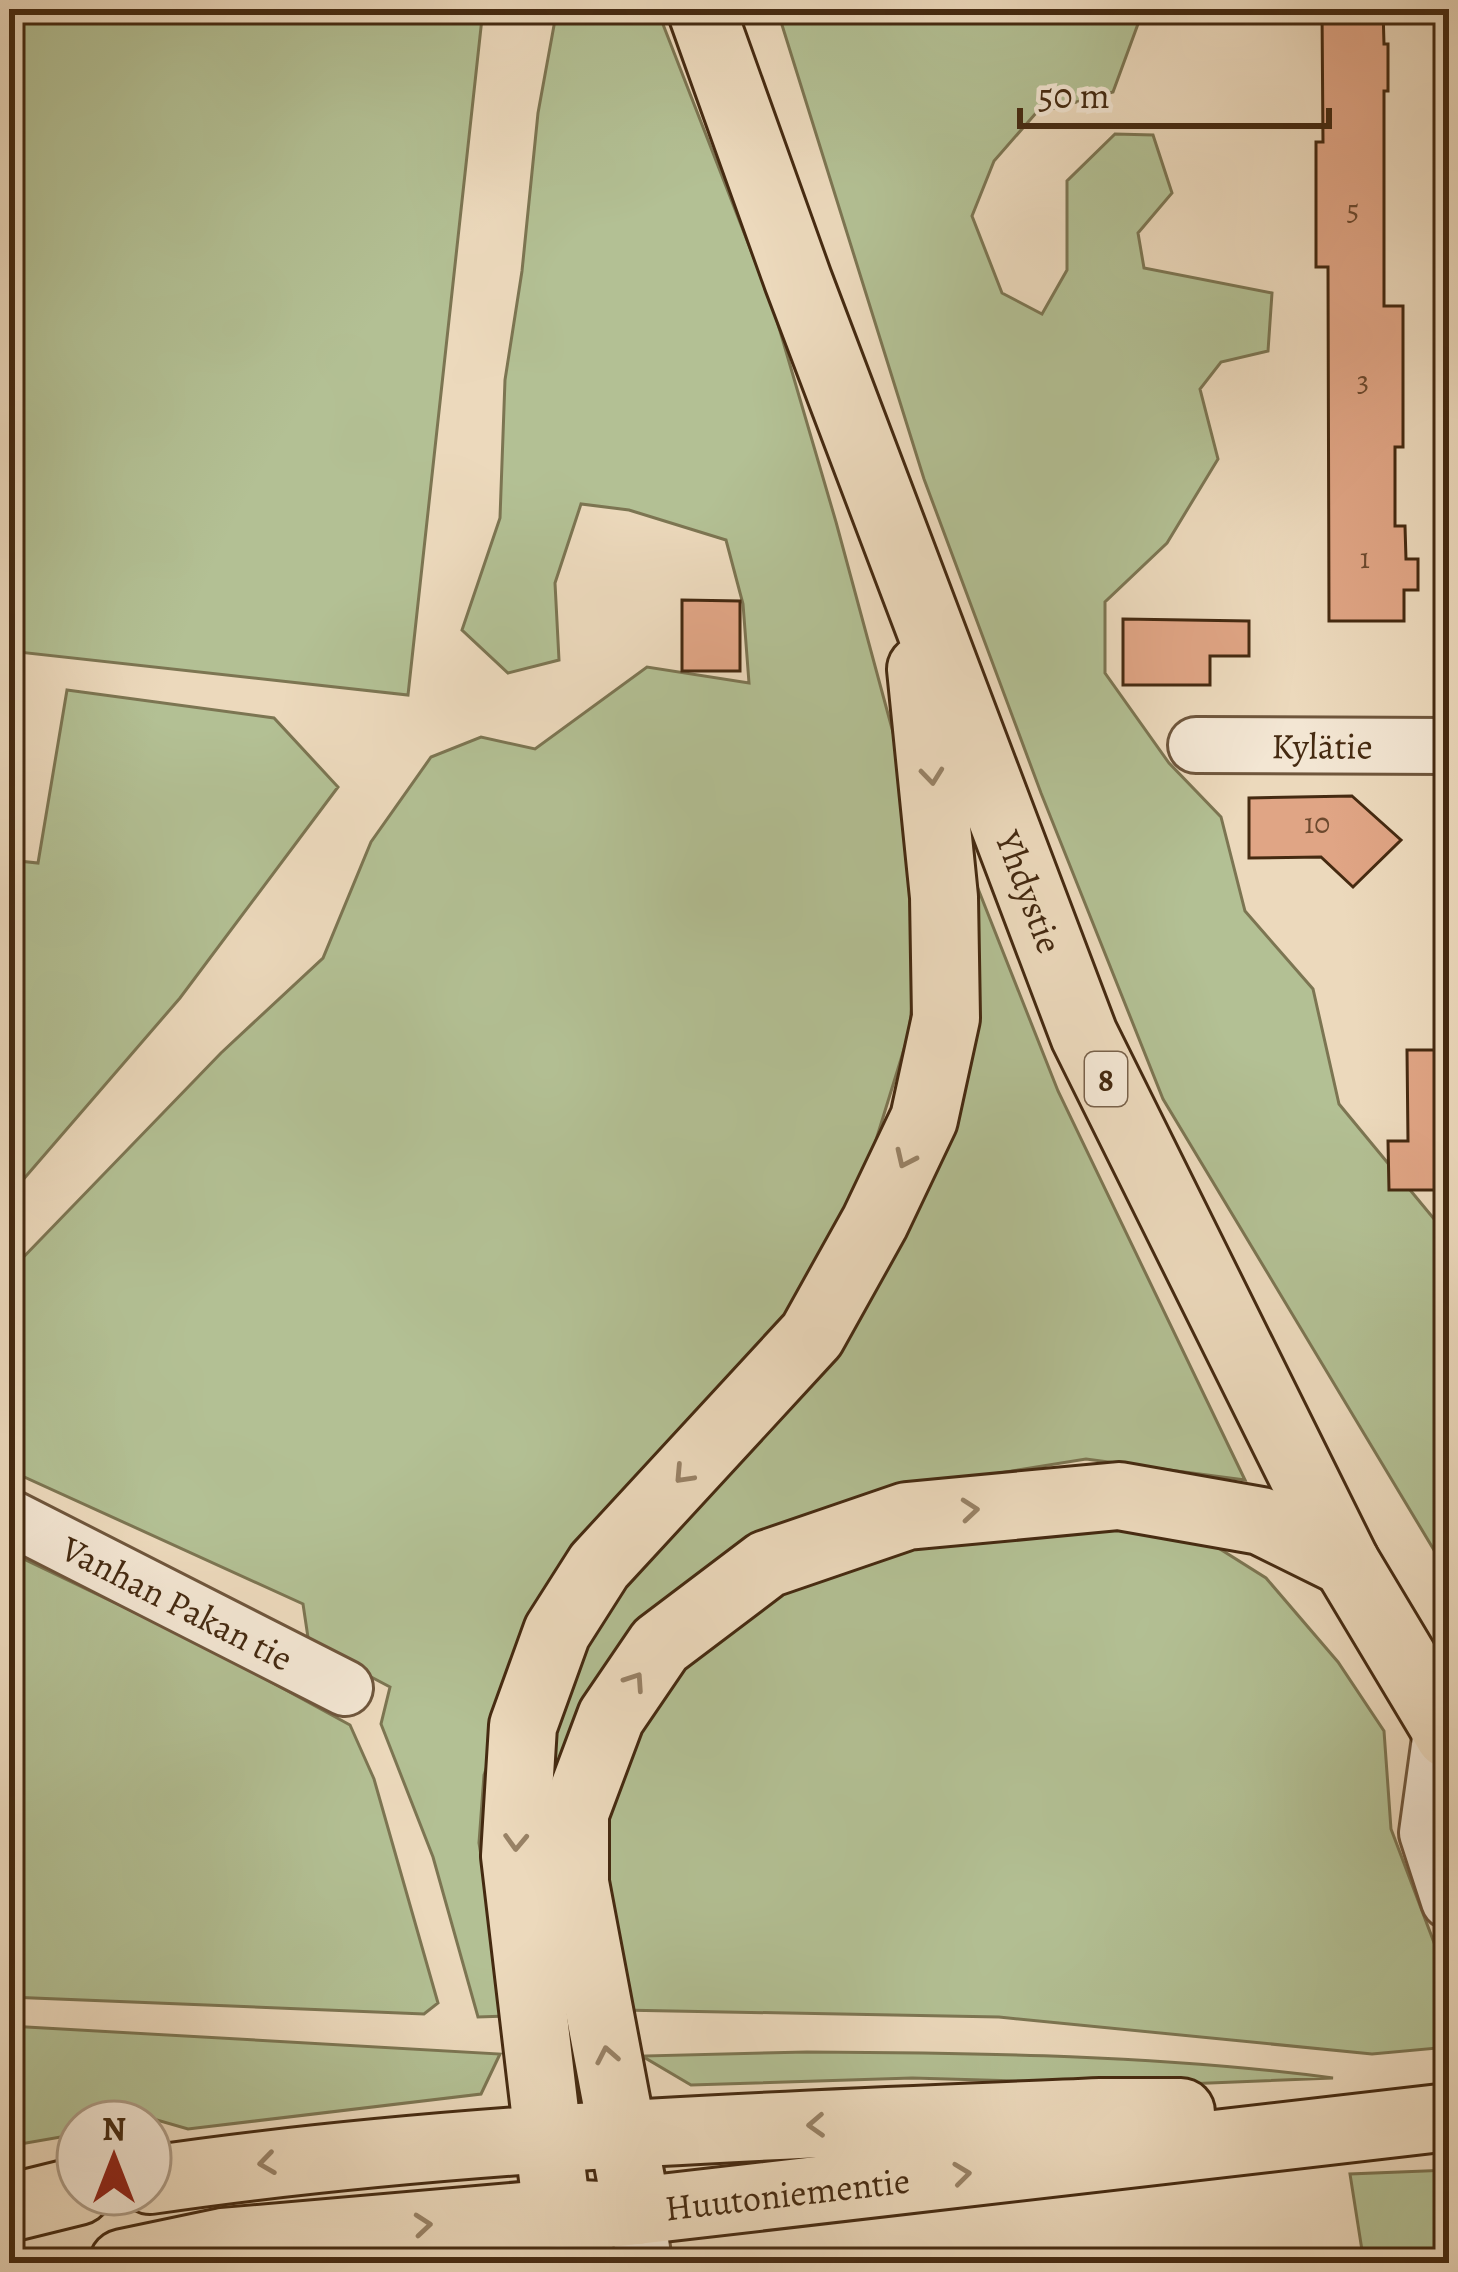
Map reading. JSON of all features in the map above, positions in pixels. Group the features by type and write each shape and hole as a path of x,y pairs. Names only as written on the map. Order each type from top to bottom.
{"main road":[{"name":"Yhdystie","path":"701,9 798,280 1084,1035 1346,1563 1446,1730"},
{"path":"566,2238 515,1856 523,1726 557,1632 599,1566 812,1335 875,1222 924,1120 946,1018 944,917 912,576"},
{"path":"641,2237 575,1883 575,1813 611,1718 660,1645 767,1564 907,1516 1119,1496 1261,1521 1346,1563"},
{"name":"Huutoniementie","path":"174,2177 288,2160 551,2136 1101,2111 1449,2115"},
{"name":"Huutoniementie","path":"123,2263 223,2242 566,2238 601,2215 641,2237 1449,2115"},
{"path":"9,2208 54,2197"}],"street":[{"name":"Kylätie","path":"1196,745 1449,746"},
{"name":"Vanhan Pakan tie","path":"9,1517 345,1688"},
{"path":"1446,1730 1427,1832 1449,1901"}],"green space":[{"path":"9,9 483,9 408,695 9,651"},
{"path":"557,9 657,9 773,307 836,522 907,784 921,918 909,1033 852,1218 780,1334 526,1651 484,1775 479,1843 507,2016 478,2017 433,1857 381,1724 390,1687 309,1644 303,1604 9,1470 9,1272 221,1053 323,958 371,842 431,757 481,737 535,749 647,667 749,683 743,604 726,540 629,510 581,504 555,583 559,660 508,673 462,630 500,518 505,380 538,113"},
{"path":"777,9 1158,9 1138,24 1113,92 1036,113 994,161 972,216 1002,293 1042,314 1067,270 1067,181 1115,134 1153,135 1172,193 1138,233 1144,268 1272,293 1268,351 1221,362 1200,389 1218,459 1167,543 1105,602 1105,673 1169,763 1221,817 1245,911 1313,989 1339,1104 1449,1237 1449,1575 1163,1099 1041,793 924,479"},
{"path":"67,690 274,718 338,787 180,998 9,1196 9,860 38,863"},
{"path":"975,881 1058,1091 1245,1480 1086,1459 925,1485 777,1535 533,1875 548,1718 615,1581 861,1298"},
{"path":"1139,1526 1204,1539 1266,1578 1338,1662 1384,1731 1391,1829 1438,1953 1449,1970 1449,2047 1372,2054 999,2017 620,2010 604,1914 610,1777 647,1700 719,1622 888,1543"},
{"path":"9,1552 211,1649 350,1725 374,1779 438,2003 424,2014 9,1997"},
{"path":"9,2026 500,2054 481,2094 188,2129 174,2125 174,2098 54,2098 54,2138 9,2146"},
{"path":"807,2052 1136,2060 1333,2078 1160,2085 912,2078 691,2085 642,2056"},
{"path":"1449,2170 1449,2263 1364,2263 1350,2174"}],"building":[{"path":"1322,9 1383,9 1384,44 1388,44 1384,306 1403,306 1403,447 1395,447 1395,526 1405,526 1406,559 1418,559 1418,590 1404,590 1404,621 1329,621 1328,267 1316,267 1316,142 1323,142"},
{"path":"682,600 740,601 740,671 682,671"},
{"path":"1123,619 1249,621 1249,656 1210,656 1210,685 1123,685"},
{"path":"1352,796 1401,840 1353,887 1321,857 1249,858 1249,798"},
{"path":"1407,1050 1449,1050 1449,1190 1389,1190 1388,1141 1408,1141"}]}
